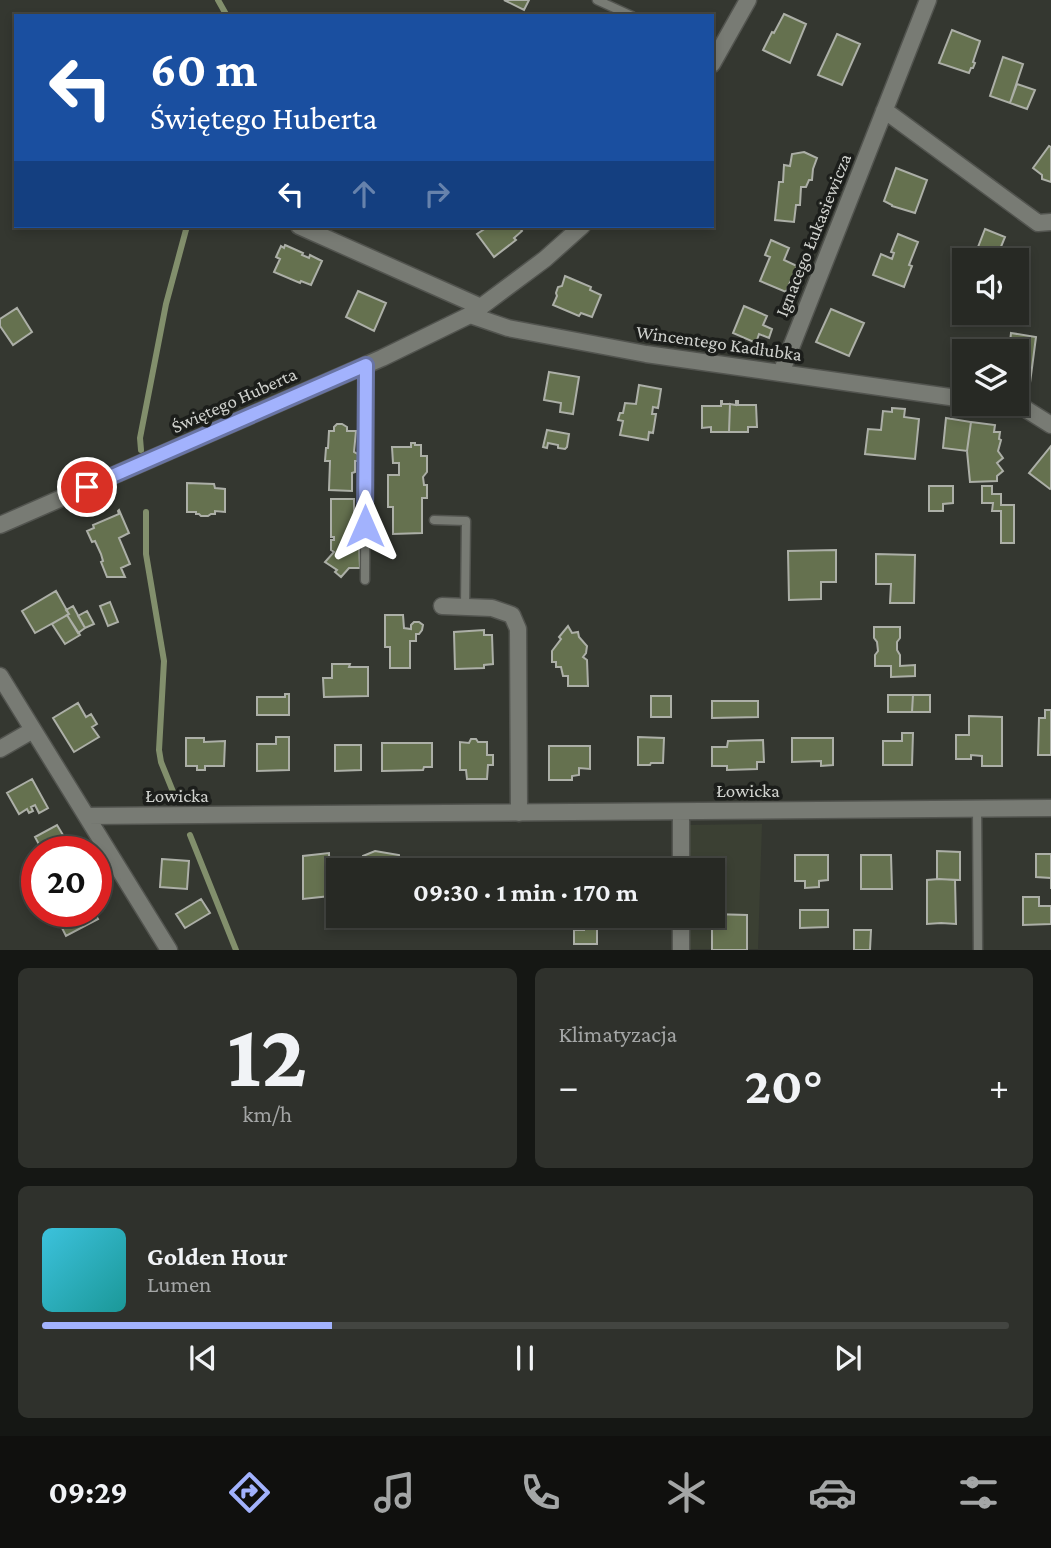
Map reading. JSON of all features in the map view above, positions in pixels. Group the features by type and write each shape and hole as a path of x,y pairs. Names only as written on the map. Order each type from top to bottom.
{"street":[{"path":"714,56 748,0"},
{"name":"Ignacego Łukasiewicza","path":"781,373 928,0"},
{"path":"884,111 1038,223 1051,222"},
{"path":"303,228 475,311"},
{"name":"Świętego Huberta","path":"0,526 366,365 475,311 545,259 580,228"},
{"name":"Wincentego Kadłubka","path":"475,311 508,328 646,354 952,397"},
{"path":"1029,411 1051,425"},
{"path":"442,606 492,608 512,615 518,629 519,813"},
{"path":"0,676 169,950"},
{"path":"0,749 33,730"},
{"name":"Łowicka","path":"87,817 1051,808"},
{"path":"681,812 681,858"},
{"path":"681,928 681,950"}],"lane":[{"path":"597,0 628,14"},
{"path":"365,580 366,365"},
{"path":"434,520 466,521 465,607"},
{"path":"977,809 978,950"}],"shaded area":[{"path":"762,824 758,949 684,949 685,928 725,928 725,858 686,858 687,825"}],"building":[{"path":"504,0 529,0 524,10"},
{"path":"784,14 806,24 790,63 763,50"},
{"path":"952,30 980,41 973,62 975,63 969,73 939,63"},
{"path":"837,34 860,44 842,85 818,75"},
{"path":"1003,57 1023,64 1010,103 990,96"},
{"path":"1017,84 1035,90 1027,109 1010,103"},
{"path":"1049,146 1051,182 1042,179 1042,175 1033,168"},
{"path":"804,152 817,158 812,180 809,180 806,187 801,187 800,205 796,205 794,222 775,220 779,182 783,182 784,165 790,166 792,154"},
{"path":"896,168 927,180 915,213 884,201"},
{"path":"486,228 520,228 522,231 514,238 516,240 494,257 477,234"},
{"path":"985,229 1005,237 1000,248 978,248"},
{"path":"898,234 918,242 904,287 873,275 881,254 892,259 894,253 891,252"},
{"path":"771,240 789,248 784,260 797,266 786,292 760,281 770,257 765,255"},
{"path":"285,245 303,253 302,255 309,258 310,255 322,261 311,285 274,272 280,259 276,257 281,246 284,248"},
{"path":"565,276 591,287 590,290 601,295 592,317 581,313 579,316 553,305 558,287 562,286"},
{"path":"358,291 386,303 374,331 346,317"},
{"path":"744,306 767,316 763,325 772,329 769,338 759,334 756,343 733,333"},
{"path":"17,308 32,332 13,345 0,326 0,319"},
{"path":"831,309 864,323 849,356 816,342"},
{"path":"1011,333 1036,337 1030,383 1029,339 1010,339"},
{"path":"549,372 579,377 573,414 560,412 561,403 544,400"},
{"path":"639,385 661,389 658,408 653,407 652,414 656,414 653,433 649,432 648,440 620,435 623,421 618,420 620,413 623,413 625,403 636,404"},
{"path":"721,401 722,404 730,404 729,432 711,432 711,427 702,428 702,406 721,406"},
{"path":"736,401 738,405 756,405 757,427 748,427 748,432 729,432 730,404 736,405"},
{"path":"892,408 905,409 904,417 919,419 915,459 865,454 868,429 881,430 883,411 892,412"},
{"path":"946,418 971,422 967,451 943,448"},
{"path":"971,422 995,425 994,432 1000,432 998,451 1003,458 997,463 1003,471 997,476 997,481 970,482 967,451"},
{"path":"337,424 347,427 347,431 356,431 354,452 358,454 358,461 355,461 355,472 352,473 352,491 329,490 330,461 325,461 326,448 329,431 334,431"},
{"path":"547,430 569,434 567,447 558,448 558,445 548,443 547,448 543,447"},
{"path":"411,443 421,445 421,456 427,456 427,472 423,477 424,485 427,485 427,498 422,498 422,533 393,534 393,507 388,507 388,475 399,475 399,463 393,463 392,447 411,447"},
{"path":"1051,446 1051,488 1050,489 1029,473"},
{"path":"187,483 214,484 215,488 225,489 225,512 215,511 215,514 201,516 196,512 187,512"},
{"path":"929,486 953,486 953,503 943,504 943,511 929,511"},
{"path":"982,486 992,486 992,494 1001,494 1001,505 1014,505 1014,543 1001,543 1001,511 992,511 993,503 982,503"},
{"path":"331,499 354,499 354,526 350,526 350,532 359,540 360,568 349,568 341,577 335,572 337,570 325,562 334,552 331,550 331,540 334,540 334,537 331,537"},
{"path":"119,510 129,533 119,538 130,564 121,568 125,577 107,577 101,554 87,531 94,528 93,525 119,514"},
{"path":"836,550 836,582 821,582 821,599 789,600 788,551"},
{"path":"876,554 915,555 914,603 890,603 891,584 876,584"},
{"path":"56,591 69,614 35,633 22,611"},
{"path":"110,602 118,622 108,626 100,606"},
{"path":"73,606 85,628 78,633 66,610"},
{"path":"87,611 94,624 85,628 78,616"},
{"path":"67,615 80,635 65,644 52,624"},
{"path":"385,615 403,615 404,628 411,629 414,622 423,625 419,634 416,634 416,641 410,641 410,668 390,668 390,647 385,647"},
{"path":"568,626 572,633 578,632 587,646 583,657 587,660 588,686 568,686 568,676 563,676 561,667 556,667 556,662 552,662 552,651"},
{"path":"874,627 900,627 897,650 900,666 915,665 915,676 891,677 891,666 875,666 875,655 878,651"},
{"path":"484,630 484,635 492,635 493,664 484,665 484,668 455,669 454,632"},
{"path":"332,664 368,667 368,696 324,697 323,678 332,678"},
{"path":"285,694 289,694 289,715 257,715 257,697 285,697"},
{"path":"888,695 913,695 912,712 888,712"},
{"path":"913,695 930,695 930,712 912,712"},
{"path":"651,696 671,696 671,717 651,717"},
{"path":"712,701 758,701 758,717 712,718"},
{"path":"78,703 86,717 91,714 97,724 92,727 99,737 74,752 53,718"},
{"path":"1045,710 1051,710 1051,755 1038,755 1039,718 1045,718"},
{"path":"969,716 1002,717 1002,766 982,766 982,756 971,755 971,759 956,759 956,735 969,735"},
{"path":"902,733 913,733 912,765 883,765 883,741 902,741"},
{"path":"276,737 289,737 289,770 257,771 257,744 276,744"},
{"path":"638,737 664,738 663,763 638,765"},
{"path":"186,738 204,738 204,742 225,741 224,766 205,766 205,770 197,770 197,766 186,766"},
{"path":"792,738 833,738 833,765 821,766 821,761 792,762"},
{"path":"471,739 487,742 487,755 493,755 493,765 488,765 487,779 467,779 466,770 460,770 460,742 469,743"},
{"path":"763,740 764,762 757,762 757,769 727,770 727,766 712,766 712,747 727,747 728,741"},
{"path":"382,743 432,743 432,767 424,767 423,770 382,771"},
{"path":"335,745 361,745 361,770 335,771"},
{"path":"549,746 590,746 590,769 579,768 579,775 572,776 572,780 549,780"},
{"path":"32,779 48,808 39,813 35,805 31,807 33,811 29,813 27,809 19,814 7,793"},
{"path":"57,825 64,836 37,836"},
{"path":"375,851 399,855 399,858 363,858"},
{"path":"937,851 960,852 960,880 937,879"},
{"path":"329,853 329,858 326,858 326,896 303,899 303,856"},
{"path":"1036,854 1051,854 1051,878 1036,877"},
{"path":"795,855 828,855 828,880 819,881 819,887 805,888 805,881 795,881"},
{"path":"861,855 891,855 892,889 861,889"},
{"path":"162,859 189,861 187,889 160,887"},
{"path":"927,880 955,880 956,924 927,924"},
{"path":"1023,897 1039,897 1039,906 1051,906 1051,924 1023,925"},
{"path":"201,899 210,913 185,928 176,914"},
{"path":"800,910 828,910 828,927 800,928"},
{"path":"725,914 747,915 747,950 712,950 712,928 725,928"},
{"path":"62,927 83,927 66,936"},
{"path":"597,928 597,944 574,944 574,930"},
{"path":"854,930 871,930 870,950 854,950"}],"waterway":[{"path":"218,0 226,14"},
{"path":"141,450 140,438 166,304 186,228"},
{"path":"146,512 146,554 164,661 159,750 176,799"},
{"path":"190,835 236,950"}],"route":[{"path":"87,487 366,365 365,526"}]}
